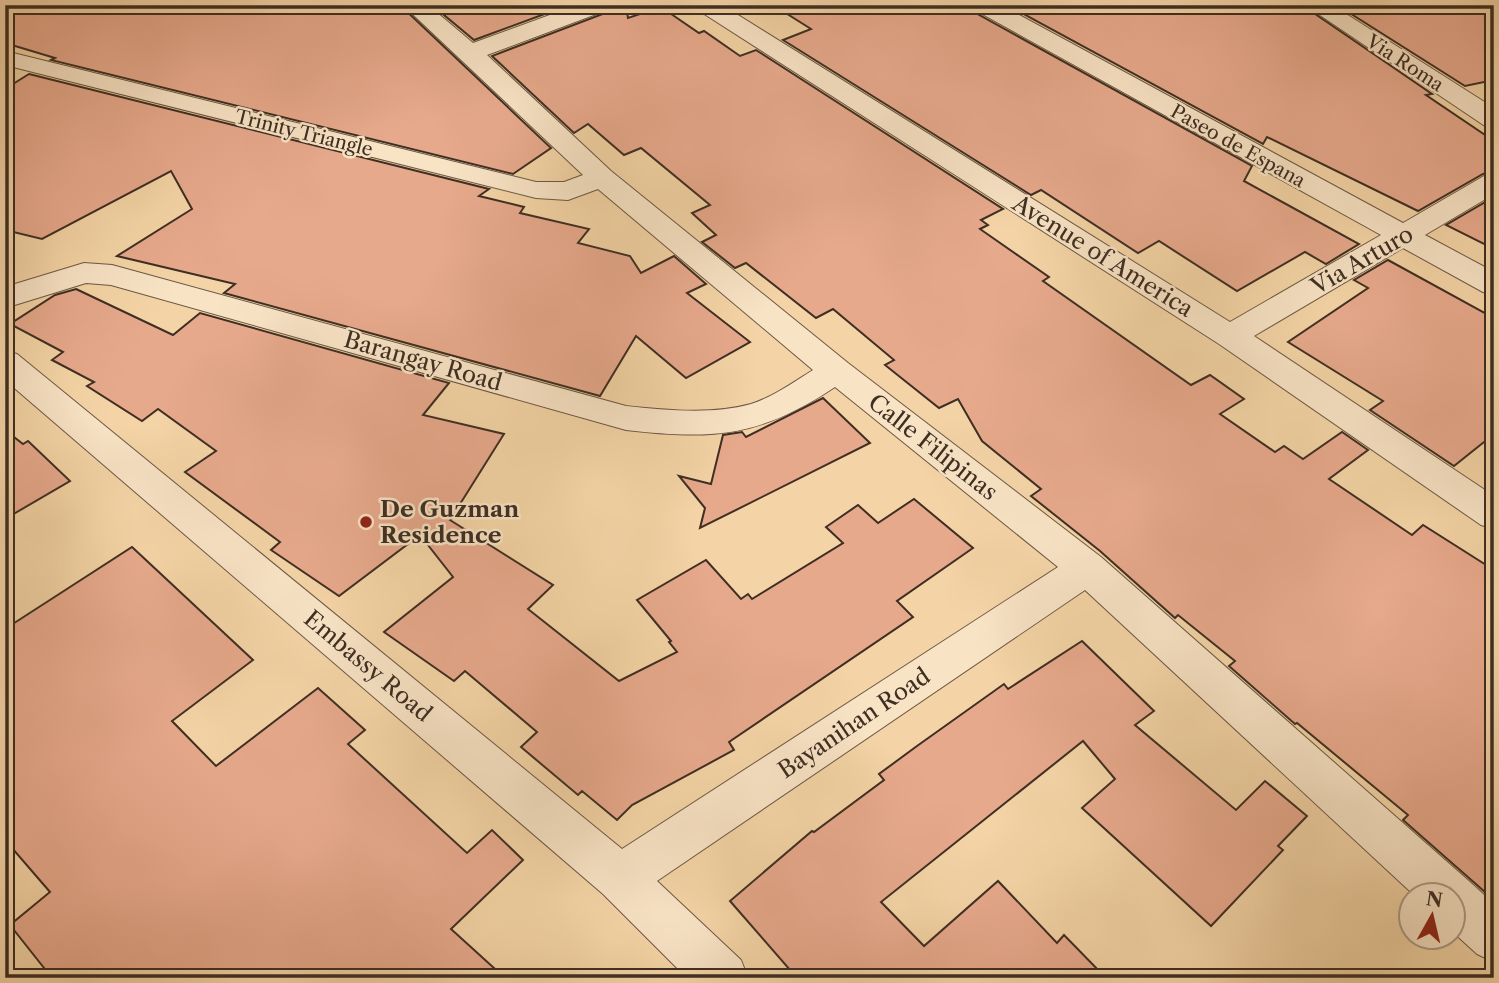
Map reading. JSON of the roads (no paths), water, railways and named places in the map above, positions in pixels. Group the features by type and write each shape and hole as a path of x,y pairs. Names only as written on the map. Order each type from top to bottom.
{"street":[{"name":"Calle Filipinas","path":"414,5 470,53 601,177 836,371 1087,568 1433,881"},
{"path":"470,53 598,5"},
{"name":"Avenue of America","path":"706,5 1230,336 1494,514"},
{"name":"Paseo de Espana","path":"983,5 1494,285"},
{"name":"Via Roma","path":"1316,5 1494,120"},
{"name":"Trinity Triangle","path":"5,58 537,190 568,191 601,177"},
{"name":"Via Arturo","path":"1230,336 1494,182"},
{"name":"Barangay Road","path":"5,298 85,273 112,275 626,418 662,422 714,421 757,415 836,371"},
{"name":"Embassy Road","path":"5,362 620,878 723,978"},
{"name":"Bayanihan Road","path":"620,878 1087,568"},
{"path":"1468,914 1494,937"}],"place":[{"name":"De Guzman Residence","path":"366,522"}]}
